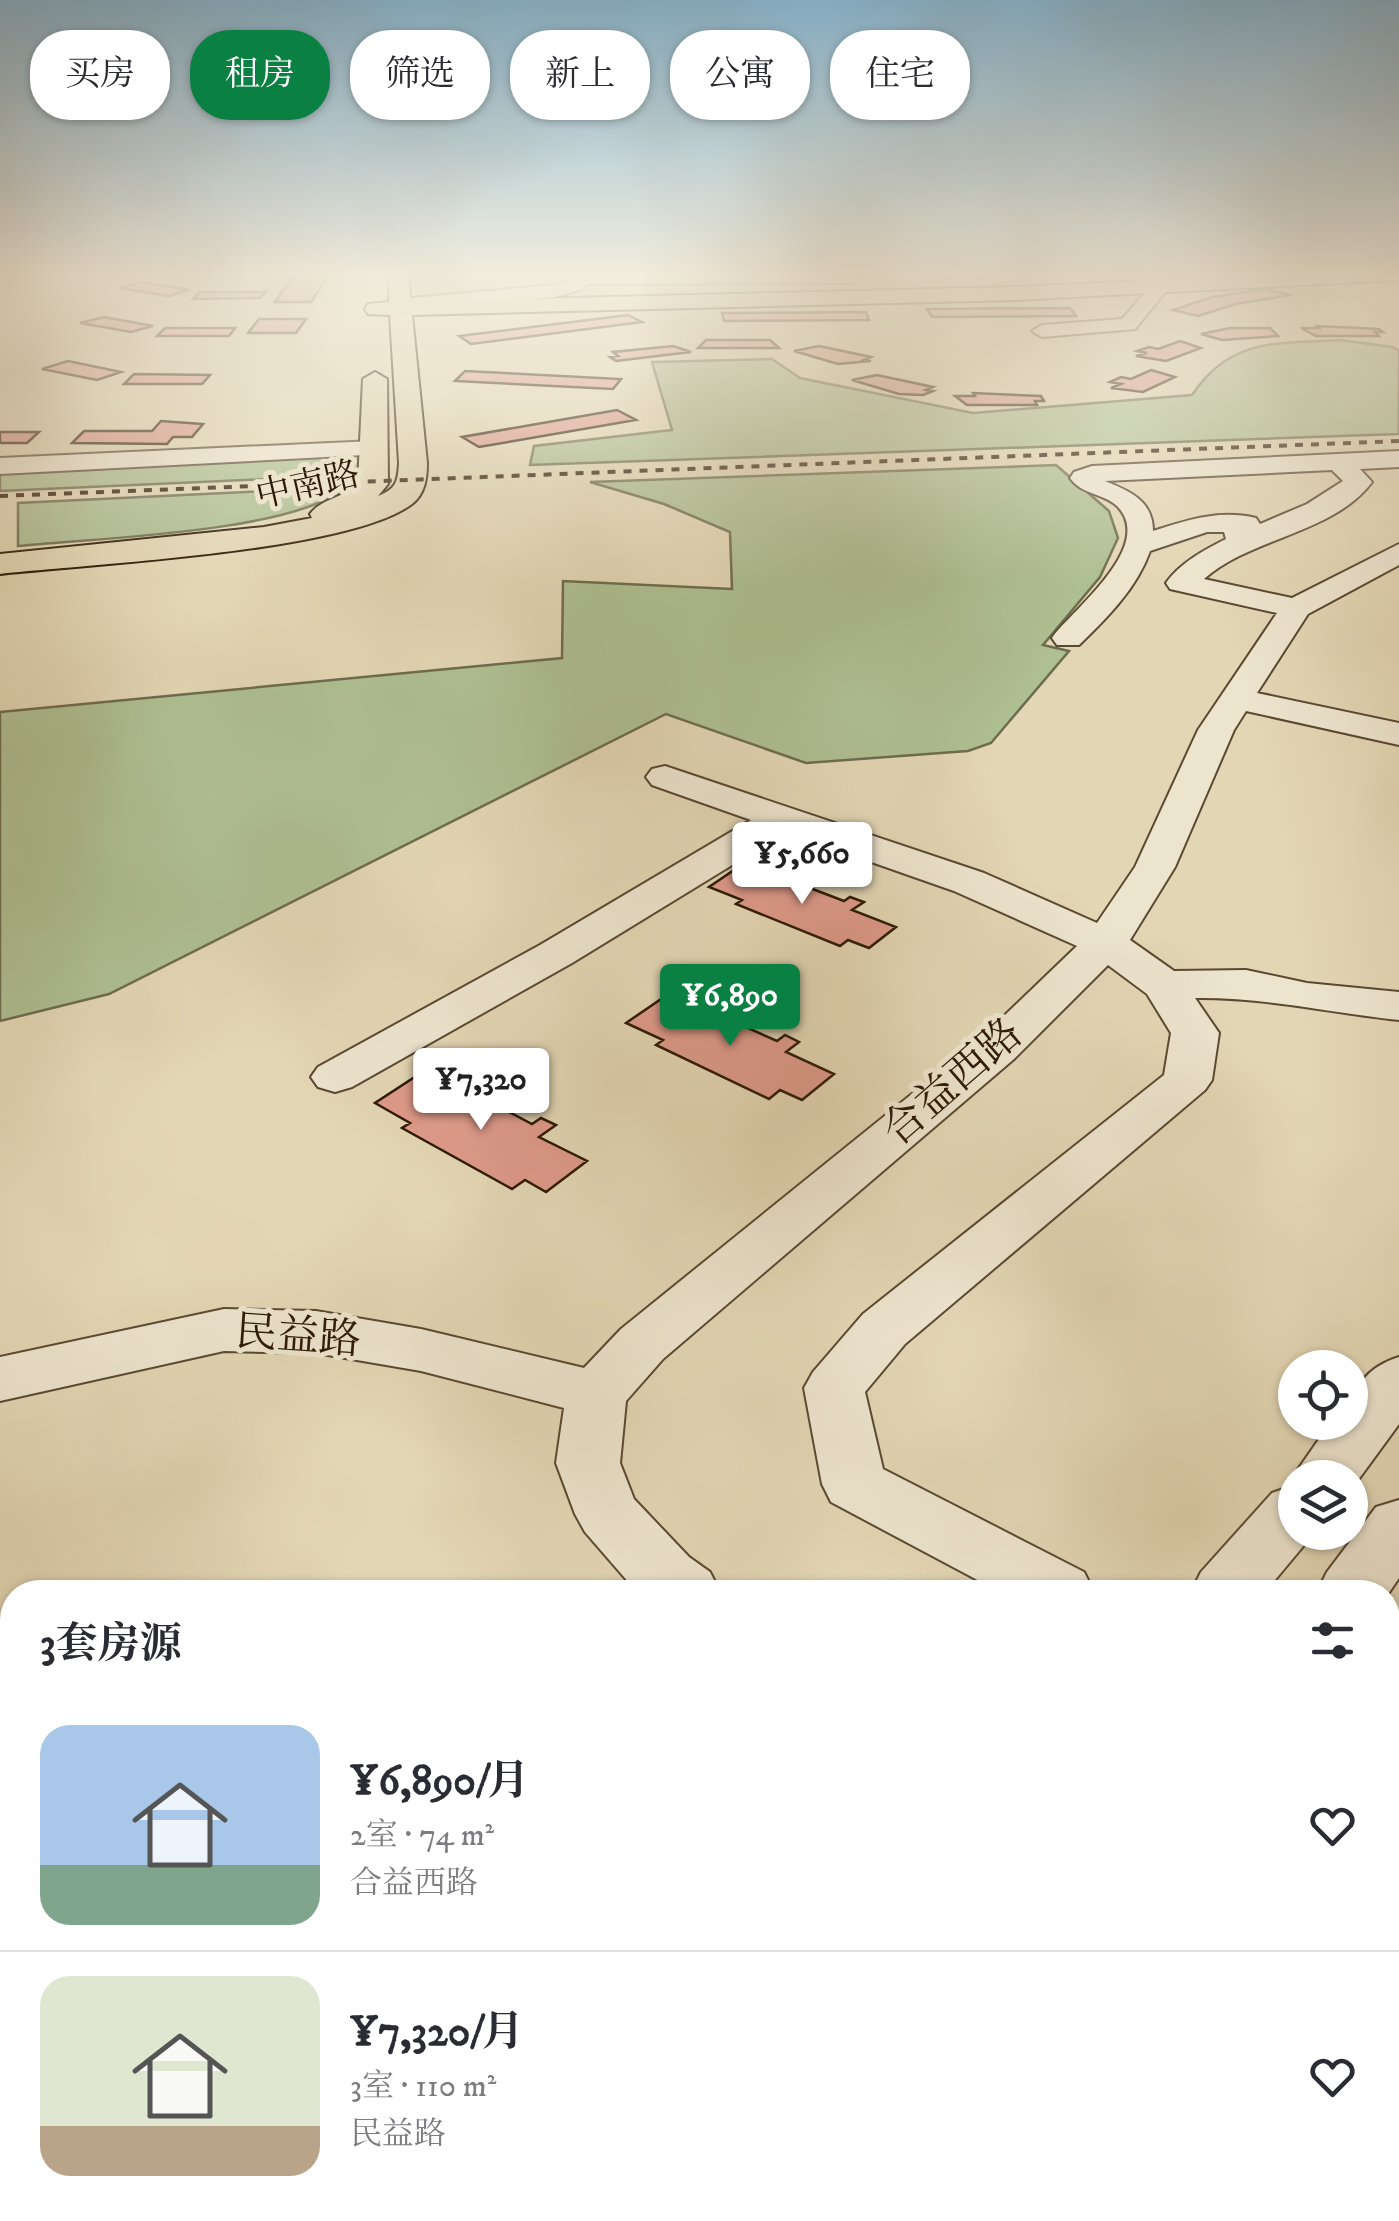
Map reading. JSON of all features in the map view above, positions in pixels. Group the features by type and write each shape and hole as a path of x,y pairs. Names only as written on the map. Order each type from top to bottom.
{"main road":[{"name":"中南路","path":"0,554 270,526 330,513 370,492 381,375"},
{"name":"中南路","path":"0,564 306,531 380,510 402,497 412,484 413,463 399,375"}],"street":[{"path":"0,466 374,448"},
{"path":"1068,638 1105,603 1138,546 1141,528 1134,508 1122,496 1087,484 1083,478 1092,474 1399,459"},
{"path":"1296,608 1181,584 1200,563 1340,500 1359,482 1339,462"},
{"path":"1138,546 1204,524 1246,524 1248,530 1230,537 1229,542 1236,546"},
{"name":"合益西路","path":"596,1394 642,1344 996,1050 1106,943 1154,867 1216,730 1296,608 1399,553"},
{"path":"1236,699 1399,734"},
{"path":"665,777 968,882 1106,943 1164,985 1195,1033 1188,1080 884,1329 834,1388 854,1484 1037,1580"},
{"path":"335,1077 556,954 783,817"},
{"path":"1164,985 1246,984 1307,997 1399,1006"},
{"name":"民益路","path":"0,1379 224,1330 316,1332 421,1350 596,1394"},
{"path":"1338,1460 1399,1378"},
{"path":"596,1394 588,1463 608,1514 669,1580"},
{"path":"1361,1580 1399,1526"},
{"path":"1235,1580 1278,1531"}],"green space":[{"path":"656,375 795,375 973,413 1192,395 1207,376 1399,375 1399,434 530,465 534,446 672,430"},
{"path":"361,451 360,475 0,491 0,468"},
{"path":"1056,465 1109,511 1118,538 1100,577 1043,645 1069,651 991,743 968,751 806,763 666,714 109,994 0,1021 0,712 562,658 563,581 732,589 730,532 664,504 590,482"},
{"path":"346,487 320,502 239,524 18,546 18,503"}],"building":[{"path":"70,375 113,375 97,380"},
{"path":"133,375 210,375 202,384 124,384"},
{"path":"461,375 621,379 613,389 455,381"},
{"path":"877,375 933,387 926,390 933,391 923,395 899,394 852,380"},
{"path":"1141,375 1175,377 1143,392 1111,388 1121,384 1110,382 1121,377 1131,379"},
{"path":"973,393 1041,396 1044,401 1035,401 1037,405 967,405 955,396 975,396"},
{"path":"617,410 636,420 479,447 462,437"},
{"path":"161,421 203,424 192,437 173,437 167,444 72,443 84,431 152,431"},
{"path":"0,432 39,432 27,443 0,443"},
{"path":"743,864 781,879 789,874 808,881 802,885 844,901 850,897 864,902 852,910 896,927 869,948 848,940 840,946 736,904 742,900 709,887"},
{"path":"667,995 708,1013 717,1006 738,1016 732,1021 777,1041 785,1035 799,1042 786,1052 834,1074 802,1100 780,1090 769,1099 656,1045 663,1040 626,1023"},
{"path":"424,1071 464,1092 475,1084 496,1095 488,1101 532,1124 541,1118 556,1125 539,1137 587,1161 546,1192 525,1180 512,1189 402,1128 410,1123 375,1103"}],"railway":[{"path":"0,496 1399,441"}]}
